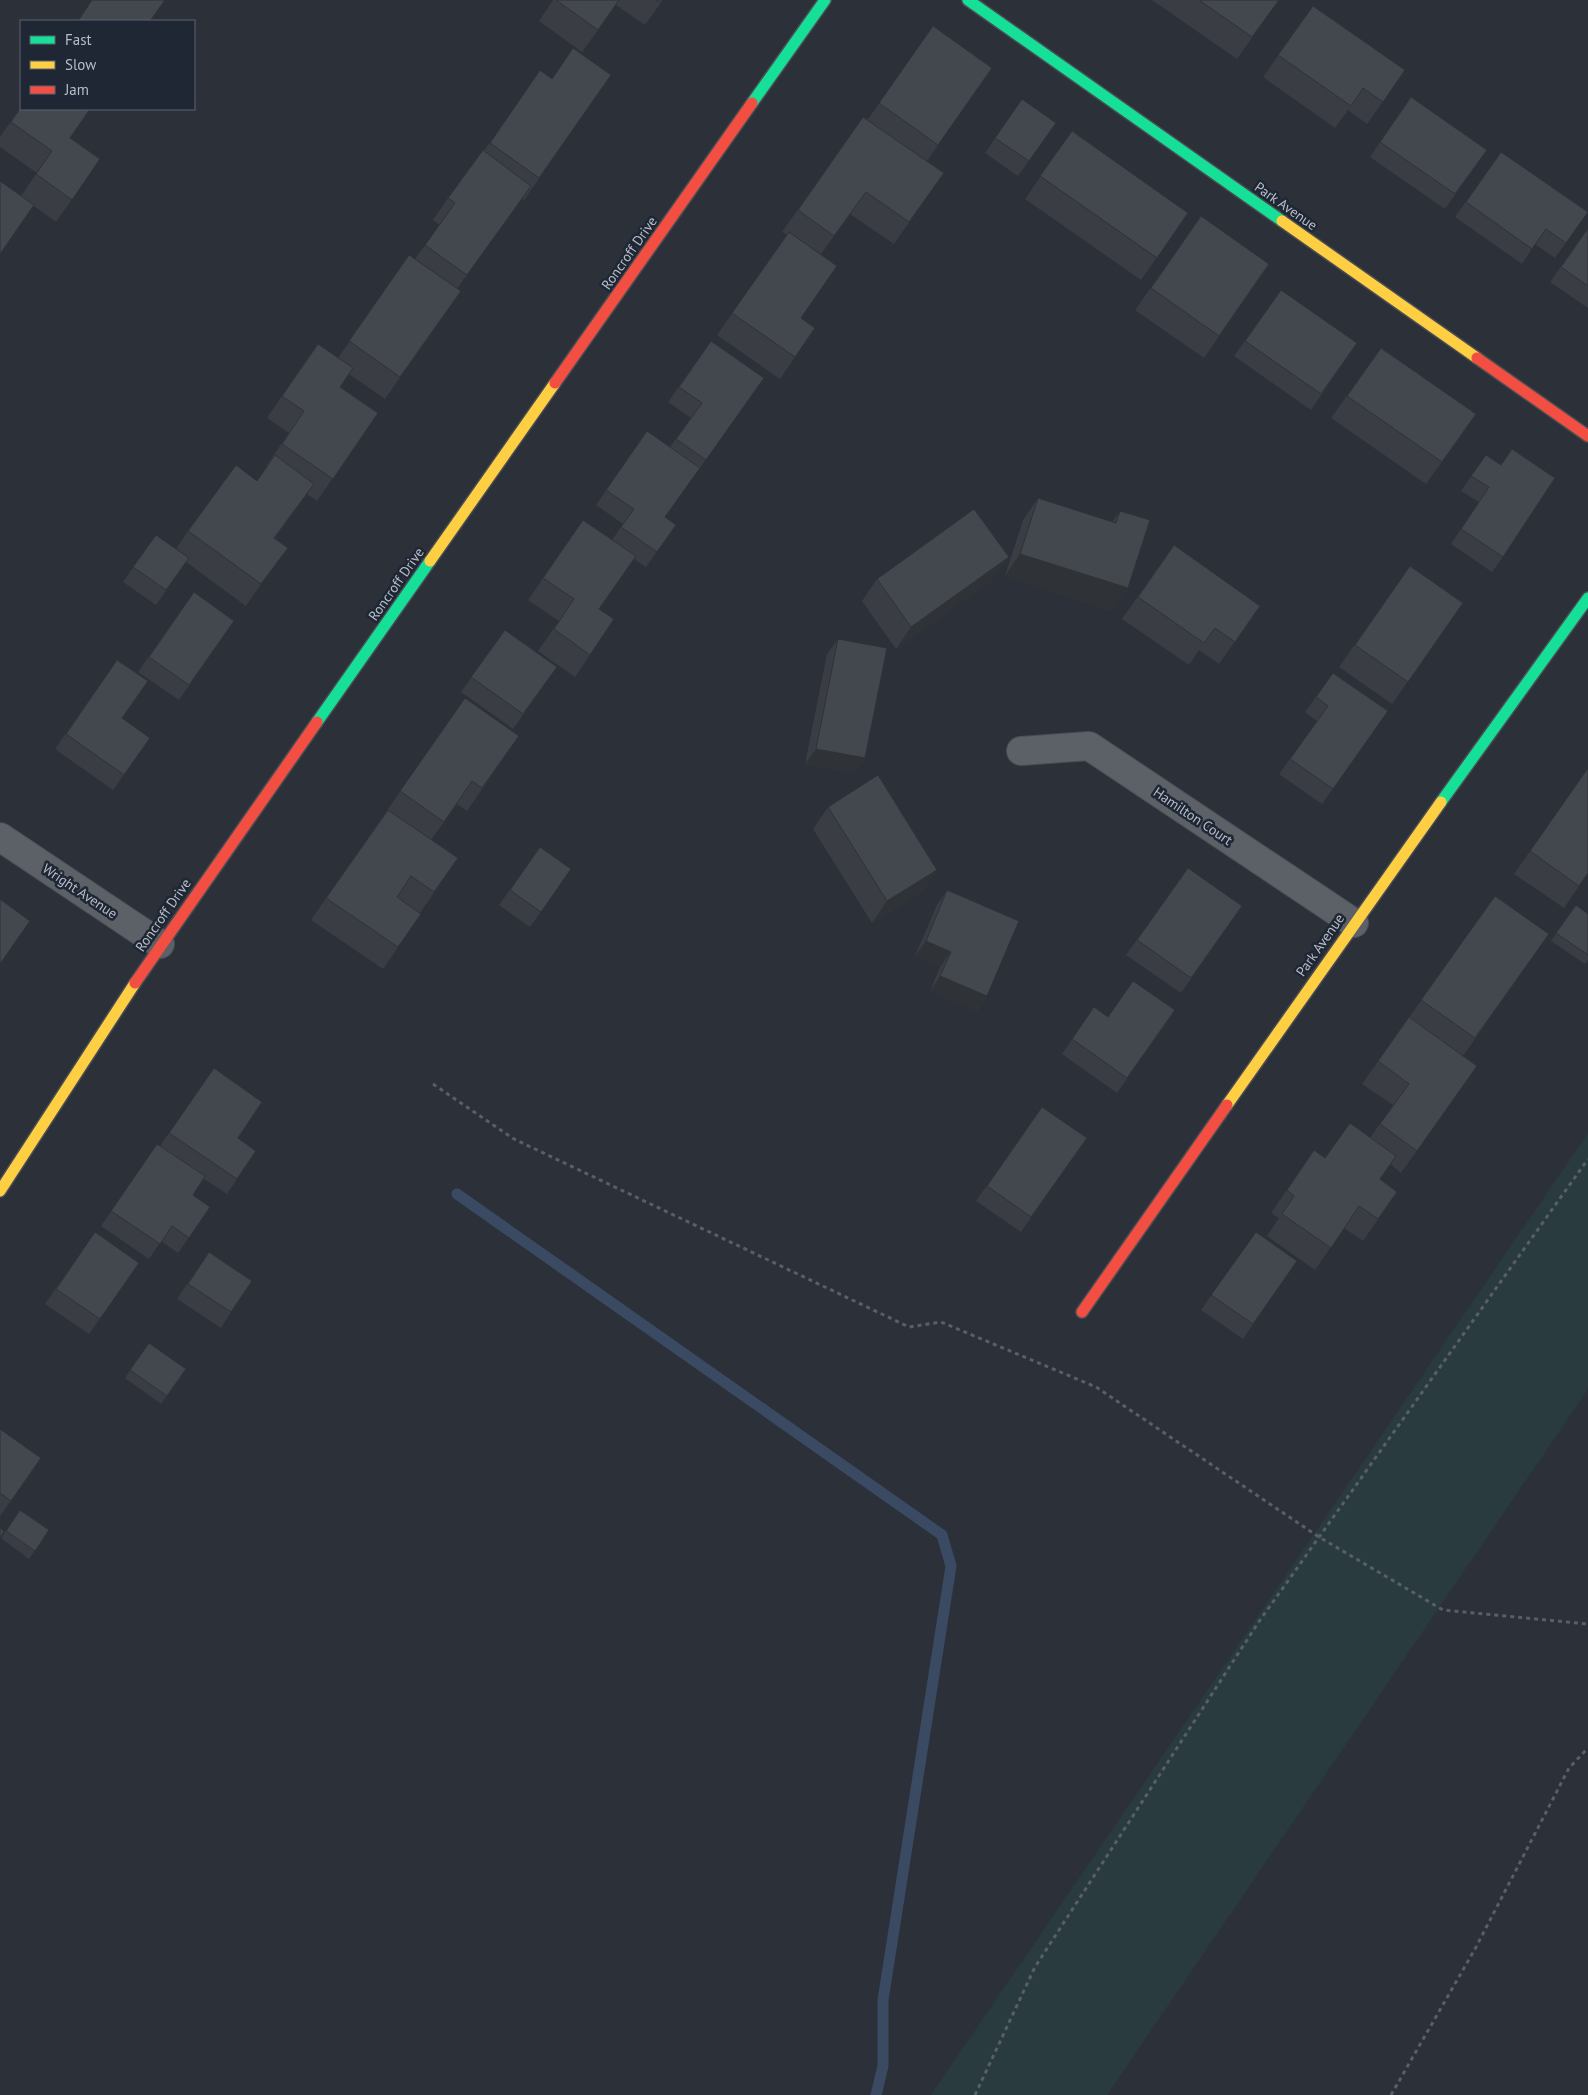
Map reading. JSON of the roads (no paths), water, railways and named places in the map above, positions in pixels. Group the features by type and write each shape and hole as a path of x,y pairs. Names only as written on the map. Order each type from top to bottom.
{"street":[{"name":"Roncroff Drive","path":"0,1191 160,944 826,0"},
{"name":"Park Avenue","path":"968,0 1588,436"},
{"name":"Park Avenue","path":"1082,1312 1354,923 1588,598"},
{"name":"Hamilton Court","path":"1022,751 1089,746 1354,923"},
{"name":"Wright Avenue","path":"0,837 160,944"}],"waterway":[{"path":"457,1194 942,1535 951,1566 883,2000 883,2066 876,2095"}]}
